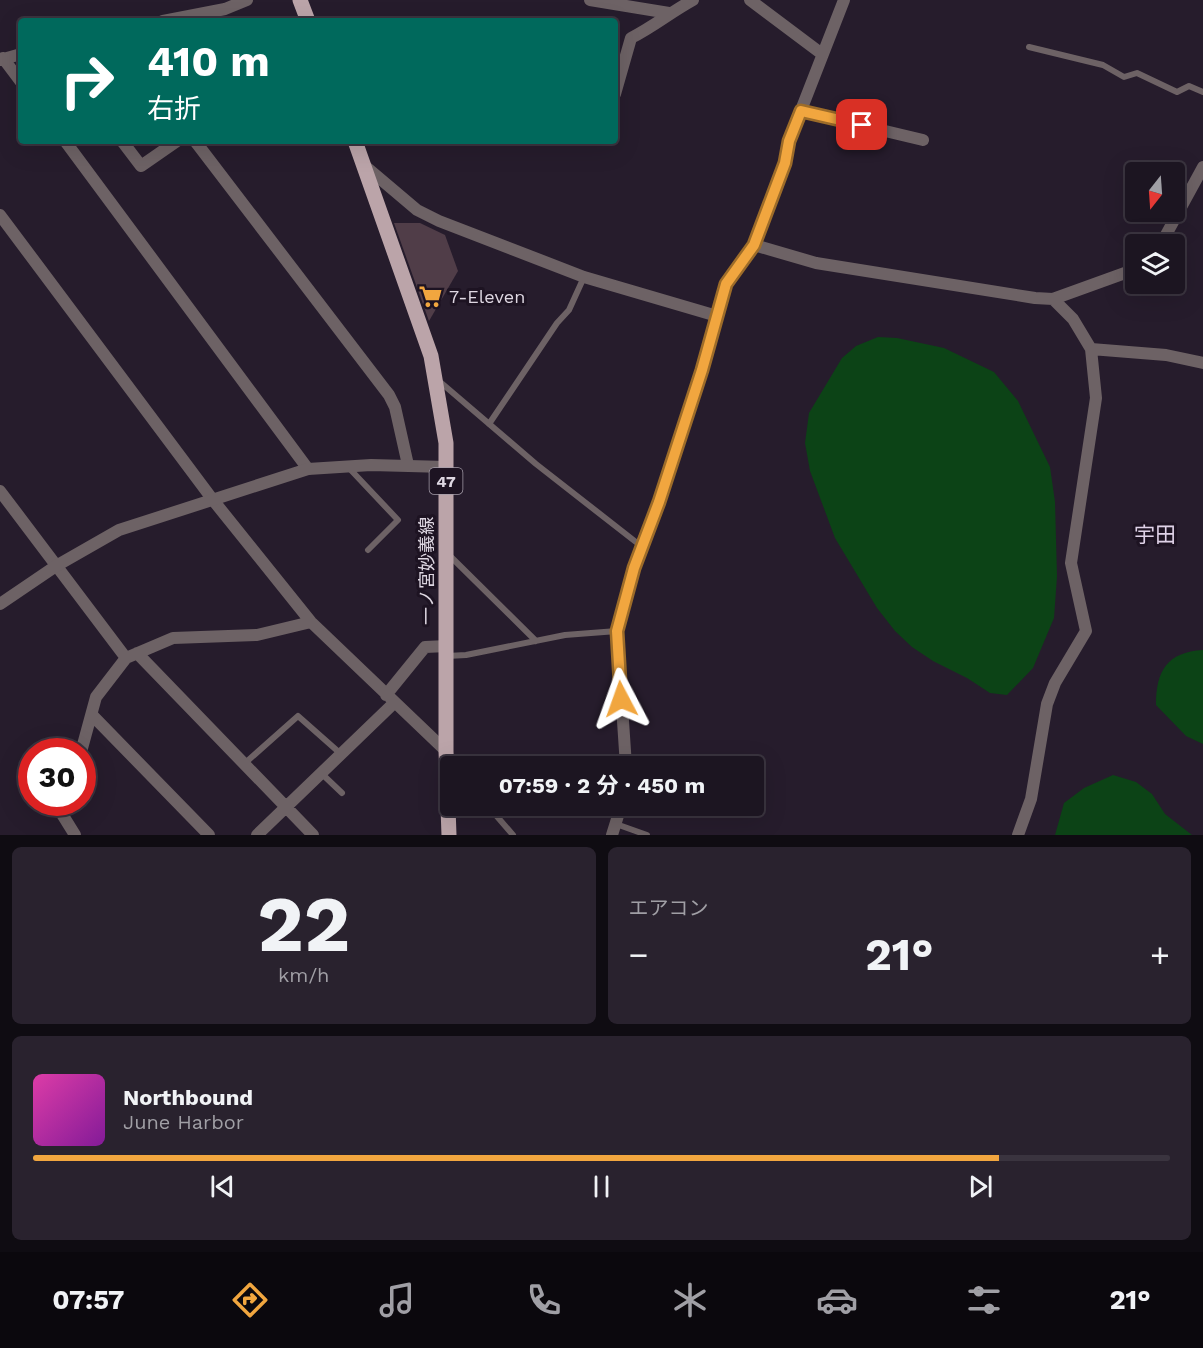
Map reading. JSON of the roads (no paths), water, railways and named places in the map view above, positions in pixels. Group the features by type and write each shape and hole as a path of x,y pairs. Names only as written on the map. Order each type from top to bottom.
{"main road":[{"path":"300,0 307,18"},
{"name":"一ノ宮妙義線","path":"356,144 428,345 446,443 446,751 449,835"}],"street":[{"path":"178,18 225,9 247,0"},
{"path":"590,0 669,13"},
{"path":"750,0 822,54"},
{"path":"625,756 617,631 641,546 659,502 702,370 726,284 754,245 785,163 789,141 844,0"},
{"path":"618,84 631,38 657,25 669,13 689,1"},
{"path":"18,55 2,59 18,78"},
{"path":"801,111 922,140"},
{"path":"66,144 308,469"},
{"path":"124,144 141,166 173,144"},
{"path":"197,144 389,395 396,407 408,465"},
{"path":"365,166 417,210 439,221 584,277 717,316"},
{"path":"1167,234 1201,175"},
{"path":"0,215 213,500 311,622 446,751"},
{"path":"754,245 816,263 1053,299 1125,273"},
{"path":"1018,835 1031,799 1047,704 1055,683 1086,631 1071,563 1096,398 1091,349 1073,319 1053,299"},
{"path":"1091,349 1167,355 1203,363"},
{"path":"0,604 56,566 119,530 308,469 408,465 446,467"},
{"path":"0,491 56,566 131,656 244,764 313,835"},
{"path":"85,738 96,696 131,656 173,638 257,635 311,622"},
{"path":"259,834 341,754 390,699 425,647 447,651"},
{"path":"92,715 208,835"},
{"path":"63,816 75,835"}],"lane":[{"path":"1029,47 1103,65 1124,77 1137,73 1177,92 1189,86 1203,92"},
{"path":"489,424 557,323 569,310 584,277"},
{"path":"436,379 641,546"},
{"path":"348,467 398,520 368,550"},
{"path":"447,554 536,641"},
{"path":"447,651 466,655 565,635 617,631"},
{"path":"244,764 298,716 341,754"},
{"path":"446,751 450,756"},
{"path":"321,773 342,793"},
{"path":"497,816 513,835"},
{"path":"614,830 647,835"}],"place":[{"name":"7-Eleven","path":"431,297"}],"district":[{"name":"宇田","path":"1155,535"}]}
